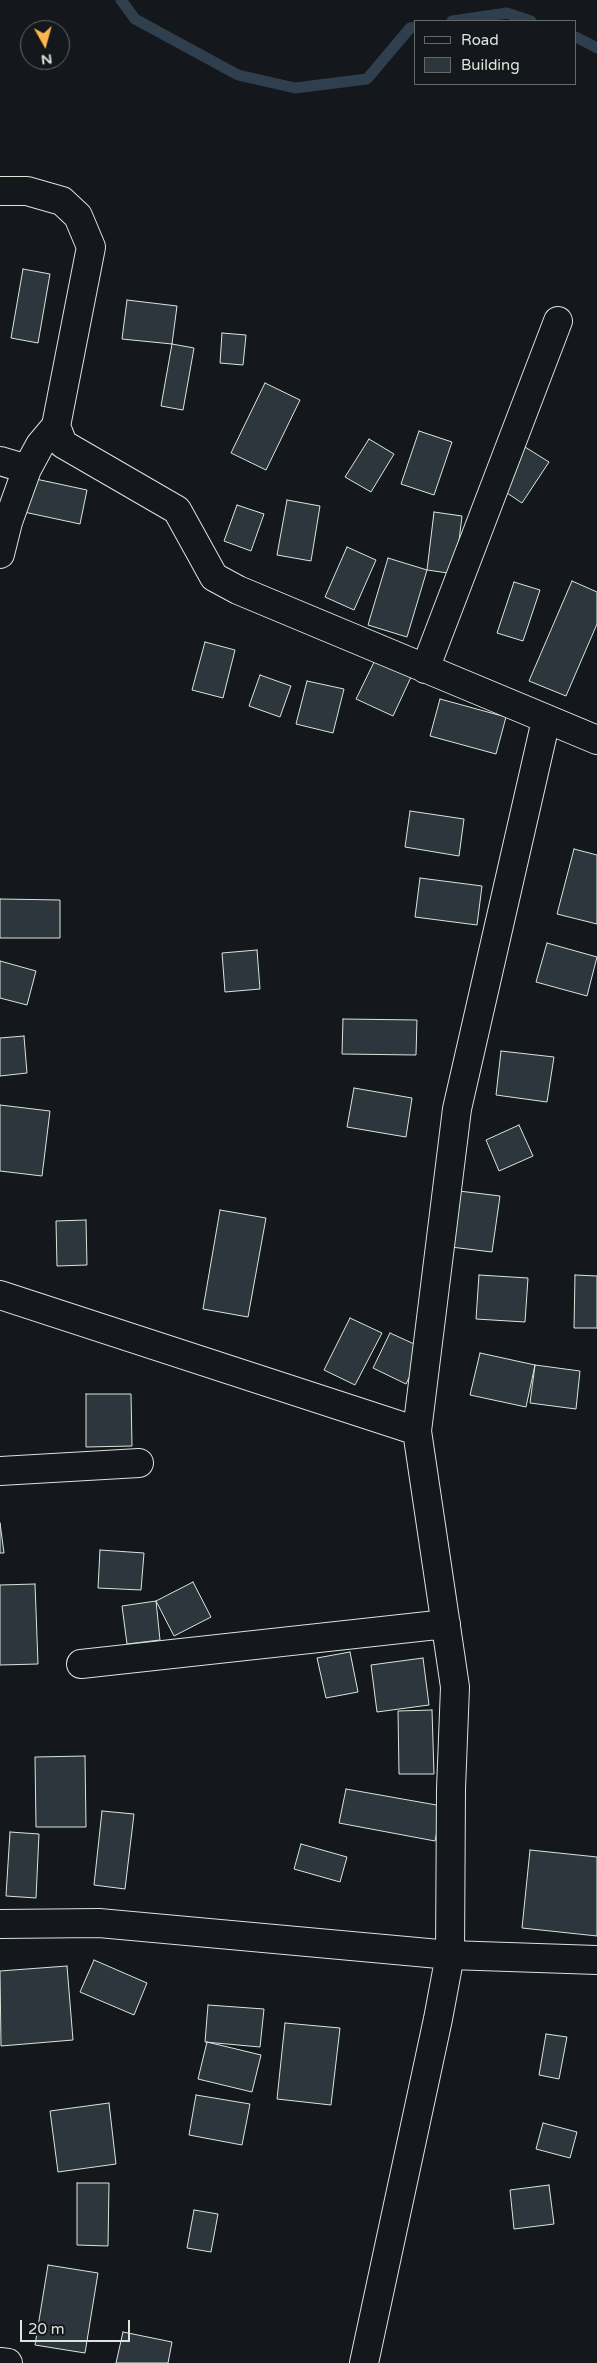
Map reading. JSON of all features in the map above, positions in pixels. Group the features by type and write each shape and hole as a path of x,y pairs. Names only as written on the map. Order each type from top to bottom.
{"street":[{"path":"0,191 27,191 62,201 78,216 91,247 56,426 40,445 26,469 8,522 0,554"},
{"path":"425,669 558,321"},
{"path":"56,426 63,444 177,510 214,577 238,590 597,740"},
{"path":"0,462 26,469"},
{"path":"364,2363 450,1955 451,1789 455,1687 417,1430 457,1109 546,720"},
{"path":"0,1294 417,1430"},
{"path":"0,1471 139,1463"},
{"path":"81,1664 446,1624"},
{"path":"0,1924 99,1923 450,1955 597,1960"},
{"path":"0,2362 8,2363"}],"building":[{"path":"23,269 50,274 38,343 11,338"},
{"path":"127,300 177,306 172,344 122,339"},
{"path":"222,333 246,335 243,365 220,363"},
{"path":"172,344 194,348 183,410 161,406"},
{"path":"265,383 300,400 266,470 231,453"},
{"path":"419,431 452,442 434,495 401,484"},
{"path":"369,439 394,454 371,492 345,477"},
{"path":"525,447 549,462 522,503 498,487"},
{"path":"31,478 87,490 80,524 24,512"},
{"path":"287,500 320,506 311,561 277,555"},
{"path":"237,505 264,514 251,551 224,541"},
{"path":"434,512 462,516 455,574 427,570"},
{"path":"347,547 376,560 354,610 325,597"},
{"path":"388,558 427,570 407,637 368,625"},
{"path":"572,581 597,592 597,624 566,696 529,681"},
{"path":"514,582 540,590 523,641 497,633"},
{"path":"205,642 235,650 223,698 192,690"},
{"path":"376,658 412,675 393,716 356,699"},
{"path":"260,675 291,686 280,717 249,706"},
{"path":"307,681 344,689 333,733 296,724"},
{"path":"440,699 506,717 496,754 430,736"},
{"path":"410,811 464,819 459,856 405,847"},
{"path":"574,849 597,855 597,924 557,914"},
{"path":"420,878 482,886 477,925 415,917"},
{"path":"0,899 60,900 60,938 0,938"},
{"path":"547,943 597,957 587,996 536,982"},
{"path":"257,950 260,989 225,992 222,953"},
{"path":"0,961 36,971 27,1005 0,998"},
{"path":"343,1019 417,1020 416,1055 342,1054"},
{"path":"24,1036 27,1073 0,1076 0,1038"},
{"path":"501,1051 554,1057 547,1102 496,1095"},
{"path":"354,1088 412,1098 406,1137 347,1127"},
{"path":"0,1105 50,1111 42,1176 0,1171"},
{"path":"519,1125 533,1156 499,1171 486,1140"},
{"path":"459,1191 500,1196 492,1252 451,1247"},
{"path":"220,1210 266,1218 248,1317 203,1309"},
{"path":"86,1220 87,1265 57,1266 56,1221"},
{"path":"479,1275 528,1278 525,1322 476,1319"},
{"path":"575,1275 597,1276 597,1328 574,1328"},
{"path":"350,1318 382,1333 355,1385 324,1370"},
{"path":"390,1333 423,1348 406,1384 373,1368"},
{"path":"480,1353 535,1365 526,1407 470,1395"},
{"path":"535,1365 580,1371 576,1409 530,1403"},
{"path":"86,1394 131,1394 132,1446 86,1447"},
{"path":"0,1523 4,1553 0,1553"},
{"path":"100,1550 144,1553 141,1590 98,1588"},
{"path":"193,1582 211,1617 174,1636 156,1601"},
{"path":"35,1584 38,1664 0,1665 0,1585"},
{"path":"156,1601 160,1640 127,1644 122,1606"},
{"path":"350,1652 358,1692 326,1698 317,1658"},
{"path":"423,1658 429,1705 377,1712 371,1665"},
{"path":"432,1710 434,1774 399,1774 398,1711"},
{"path":"85,1756 86,1827 36,1827 35,1757"},
{"path":"346,1789 442,1806 435,1841 339,1823"},
{"path":"102,1811 134,1814 125,1889 94,1885"},
{"path":"10,1832 39,1834 36,1898 6,1896"},
{"path":"301,1844 347,1857 340,1882 294,1869"},
{"path":"530,1850 597,1857 597,1936 522,1928"},
{"path":"94,1960 147,1983 134,2015 80,1992"},
{"path":"67,1966 73,2040 1,2046 0,1971"},
{"path":"208,2005 264,2009 260,2047 205,2042"},
{"path":"285,2023 340,2028 331,2105 277,2099"},
{"path":"546,2034 567,2037 559,2079 539,2075"},
{"path":"207,2042 261,2055 252,2092 198,2079"},
{"path":"196,2095 250,2104 242,2145 189,2135"},
{"path":"109,2103 116,2164 58,2172 50,2111"},
{"path":"543,2123 577,2132 570,2158 536,2149"},
{"path":"77,2183 109,2183 108,2246 77,2245"},
{"path":"549,2185 554,2224 514,2229 510,2190"},
{"path":"194,2210 218,2214 211,2252 187,2248"},
{"path":"48,2265 98,2273 85,2353 35,2345"},
{"path":"123,2332 172,2342 168,2363 116,2363"}],"waterway":[{"path":"121,0 135,19 238,75 295,88 367,79 410,28 414,27"},
{"path":"459,20 507,13 528,20"},
{"path":"577,38 597,48"}]}
